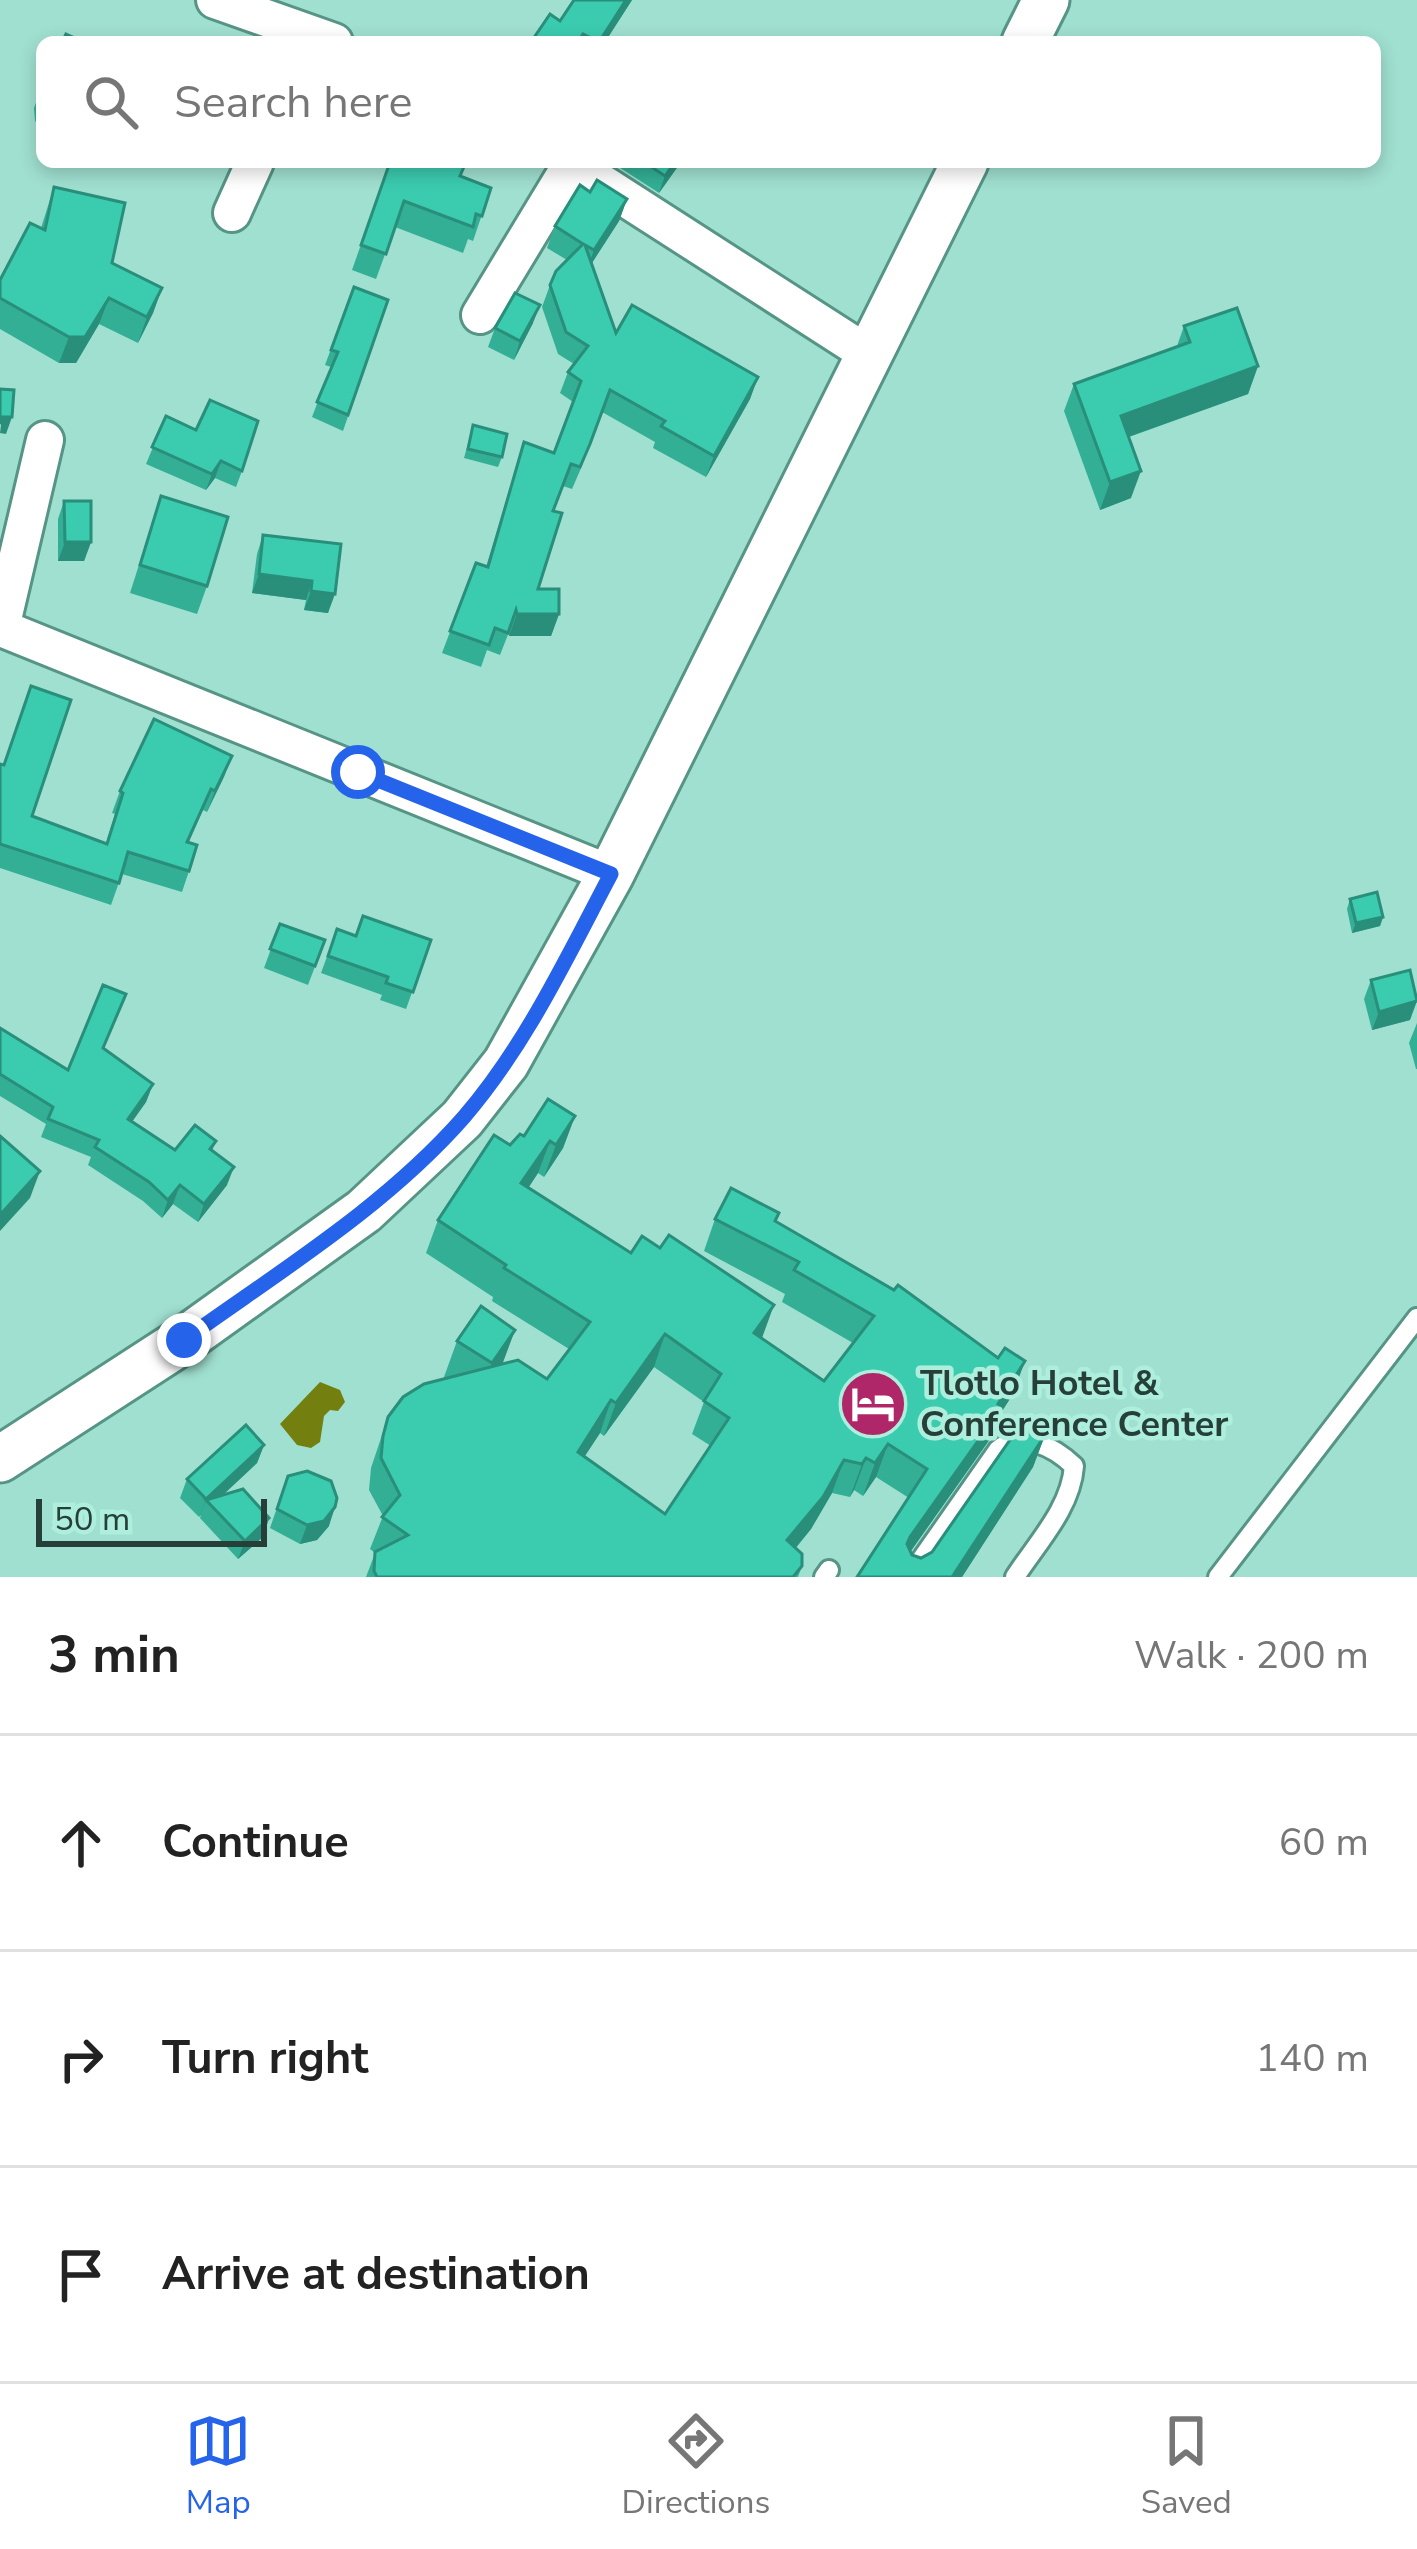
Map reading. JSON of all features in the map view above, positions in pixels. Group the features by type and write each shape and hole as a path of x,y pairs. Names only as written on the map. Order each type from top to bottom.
{"street":[{"path":"214,0 312,36"},
{"path":"1028,36 1046,0"},
{"path":"232,213 252,168"},
{"path":"480,315 567,168"},
{"path":"578,168 868,354"},
{"path":"0,1459 184,1340 364,1211 446,1134 506,1063 611,874 962,168"},
{"path":"44,440 0,628 611,874"}],"lane":[{"path":"1218,1577 1417,1318"},
{"path":"909,1577 998,1450 1009,1441 1023,1441 1061,1453 1074,1466 1063,1505 1015,1577"}],"shaded area":[{"path":"320,1382 340,1390 345,1402 338,1411 330,1410 324,1416 320,1442 311,1448 297,1445 280,1424"}],"building":[{"path":"574,0 626,0 603,36 535,36 550,14 560,21"},
{"path":"388,168 463,168 460,176 491,188 473,227 404,201 386,254 361,245"},
{"path":"597,180 627,199 594,250 585,245 616,333 632,305 758,377 714,456 610,390 580,467 571,464 553,511 562,513 538,589 559,589 559,614 517,614 516,610 508,633 495,628 489,645 450,631 476,563 488,567 524,442 554,453 581,381 568,372 588,346 566,332 550,285 556,271 583,244 555,226 580,185 590,192"},
{"path":"54,187 125,203 112,263 162,288 147,317 109,298 85,337 69,337 0,298 0,280 30,223 45,230"},
{"path":"354,287 388,300 348,415 317,402 338,352 331,350"},
{"path":"515,293 540,305 520,341 495,328"},
{"path":"1237,308 1258,366 1121,416 1141,471 1110,482 1074,384 1190,342 1184,326"},
{"path":"0,389 14,390 12,417 2,417 0,424"},
{"path":"210,400 258,421 242,471 221,461 212,474 152,447 166,416 196,430"},
{"path":"473,425 507,434 502,457 468,449"},
{"path":"161,496 228,517 207,586 140,565"},
{"path":"64,501 91,501 91,542 65,542"},
{"path":"263,535 341,544 335,594 311,591 312,581 259,574"},
{"path":"31,686 71,700 32,816 107,844 120,791 154,719 232,756 187,842 197,845 189,871 128,852 119,883 0,844 0,764 4,765"},
{"path":"1377,892 1383,917 1356,923 1350,899"},
{"path":"363,916 431,940 413,992 386,983 388,977 328,956 337,929 356,936"},
{"path":"280,924 325,940 315,966 270,949"},
{"path":"1410,970 1417,1001 1379,1012 1371,980"},
{"path":"103,985 126,994 103,1048 153,1084 128,1119 175,1150 195,1125 216,1141 210,1149 234,1167 204,1204 180,1185 168,1200 95,1147 99,1140 48,1119 53,1107 0,1074 0,1028 68,1070"},
{"path":"548,1099 575,1116 556,1145 550,1141 521,1183 631,1253 642,1236 660,1248 669,1235 774,1305 754,1333 824,1381 874,1316 794,1270 799,1262 715,1219 731,1188 779,1213 775,1221 894,1290 898,1285 998,1358 1005,1348 1025,1361 998,1404 1002,1407 907,1544 912,1555 921,1558 932,1552 1019,1427 1027,1423 1045,1435 952,1577 857,1577 927,1469 888,1444 875,1463 866,1458 862,1464 844,1460 823,1497 787,1540 802,1554 802,1566 793,1577 377,1577 375,1552 408,1535 382,1517 400,1495 381,1458 388,1417 403,1397 424,1384 518,1360 547,1379 590,1322 438,1220 494,1135 510,1145 520,1134 524,1136","holes":["665,1334 721,1374 704,1401 729,1418 665,1514 578,1452 611,1400 616,1403"]},
{"path":"0,1136 40,1171 0,1215"},
{"path":"481,1306 515,1330 492,1363 457,1341"},
{"path":"246,1425 264,1445 206,1499 187,1479"},
{"path":"307,1471 331,1481 337,1498 324,1521 307,1525 277,1509 288,1476"},
{"path":"243,1489 269,1518 245,1541 206,1500"}],"place":[{"name":"Tlotlo Hotel & Conference Center","path":"873,1404"}],"route":[{"path":"184,1340 364,1211 462,1119 506,1063 611,874 358,772"}]}
